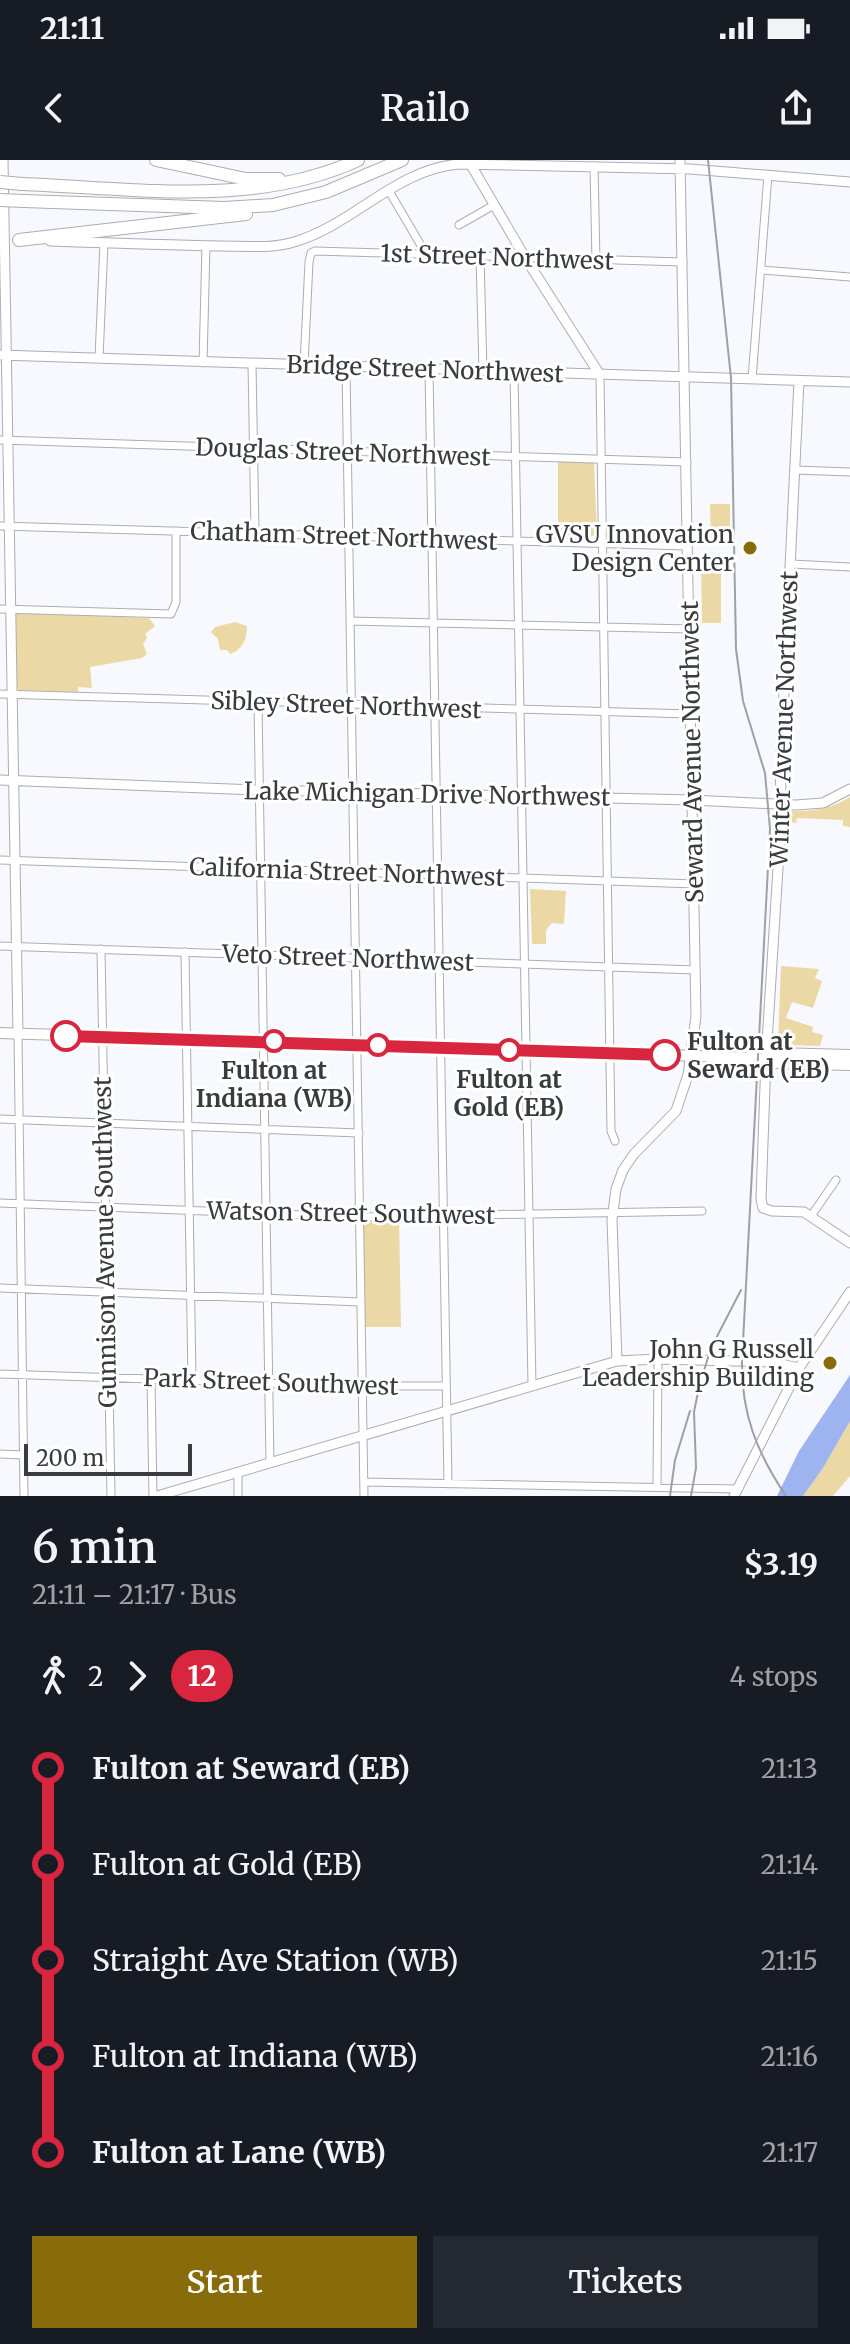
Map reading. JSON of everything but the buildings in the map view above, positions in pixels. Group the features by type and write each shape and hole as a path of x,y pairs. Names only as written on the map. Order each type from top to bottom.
{"highway":[{"path":"156,160 225,175 266,180 352,163"},
{"path":"0,200 249,207 299,200 357,181 402,160"},
{"path":"0,182 180,190 256,189 300,182 352,163"},
{"path":"19,240 248,214 313,202 353,188 357,181"}],"main road":[{"path":"0,1033 766,1058 776,1063 850,1065"},
{"path":"766,1058 776,1053 850,1055"}],"street":[{"path":"3,160 5,694 13,780 24,1496"},
{"path":"2,239 206,246 278,245 305,238 433,168 469,162 594,166 680,164 850,182"},
{"path":"469,162 600,375 611,1131 615,1141"},
{"name":"Seward Avenue Northwest","path":"617,1361 612,1213 623,1170 634,1154 676,1111 684,1092 696,1016 680,164"},
{"path":"594,166 596,261"},
{"path":"752,379 768,175"},
{"path":"389,191 426,254"},
{"path":"459,225 494,205"},
{"path":"99,358 104,243"},
{"path":"203,363 206,246"},
{"name":"1st Street Northwest","path":"304,365 311,253 683,262"},
{"path":"480,257 483,371"},
{"path":"761,270 850,277"},
{"name":"Bridge Street Northwest","path":"3,356 850,382"},
{"path":"252,364 255,533"},
{"path":"346,367 364,1496"},
{"path":"429,369 448,1484"},
{"path":"514,372 532,1386"},
{"name":"Winter Avenue Northwest","path":"799,381 780,774 782,805 766,1058 761,1199 766,1210 799,1210 811,1216"},
{"name":"Douglas Street Northwest","path":"4,440 687,462"},
{"path":"795,470 850,472"},
{"name":"Chatham Street Northwest","path":"5,526 687,546"},
{"path":"5,609 171,614 176,602 176,531"},
{"path":"791,564 850,567"},
{"path":"350,621 689,629"},
{"name":"Sibley Street Northwest","path":"5,694 691,714"},
{"path":"258,703 270,1463"},
{"name":"Lake Michigan Drive Northwest","path":"0,780 782,805 818,805 850,789"},
{"name":"California Street Northwest","path":"0,860 695,884"},
{"name":"Veto Street Northwest","path":"0,946 696,970"},
{"name":"Gunnison Avenue Southwest","path":"101,949 111,1496"},
{"path":"185,952 192,1380"},
{"path":"0,1119 359,1133"},
{"path":"836,1180 811,1216 850,1243"},
{"name":"Watson Street Southwest","path":"0,1203 359,1217 702,1211"},
{"path":"0,1288 361,1302"},
{"path":"364,1482 572,1492 657,1487 736,1493 799,1368 850,1292"},
{"path":"657,1487 658,1359"},
{"path":"151,1379 155,1496 173,1494 617,1361 773,1362 799,1368"},
{"name":"Park Street Southwest","path":"0,1374 446,1386"},
{"path":"0,1454 23,1455"},
{"path":"238,1473 238,1496"}],"shaded area":[{"path":"558,460 594,462 597,535 558,535"},
{"path":"710,504 730,504 730,539 711,539"},
{"path":"701,556 721,556 721,623 702,623"},
{"path":"14,615 149,618 155,626 145,634 147,638 143,644 147,654 142,658 90,667 92,688 78,687 78,692 20,690 16,688"},
{"path":"235,622 247,626 247,631 241,647 230,654 227,650 220,650 218,639 211,632 215,627"},
{"path":"850,797 850,827 843,826 843,820 797,818 796,823 790,822 792,811 822,808"},
{"path":"530,889 566,891 564,924 552,923 546,930 546,944 532,944"},
{"path":"781,966 819,969 815,978 822,981 813,1008 792,1002 786,1018 813,1027 812,1032 823,1035 820,1046 781,1045 778,1042"},
{"path":"359,1217 399,1217 401,1327 361,1327"},
{"path":"850,1421 850,1476 833,1496 803,1496 823,1468"}],"water":[{"path":"850,1375 850,1421 823,1468 803,1496 777,1496 799,1451"}],"railway":[{"path":"708,160 731,378 736,649 743,701 765,773 770,829 742,1380 748,1415 759,1448 786,1496"},
{"path":"691,1496 696,1468 694,1412 699,1387 711,1348 741,1290"},
{"path":"670,1496 675,1460 690,1411"}],"bus line":[{"name":"12","path":"66,1036 665,1055"}],"place":[{"name":"GVSU Innovation Design Center","path":"750,548"},
{"name":"Fulton at Indiana (WB)","path":"274,1041"},
{"name":"Fulton at Gold (EB)","path":"509,1050"},
{"name":"Fulton at Seward (EB)","path":"665,1055"},
{"name":"John G Russell Leadership Building","path":"830,1363"}]}
